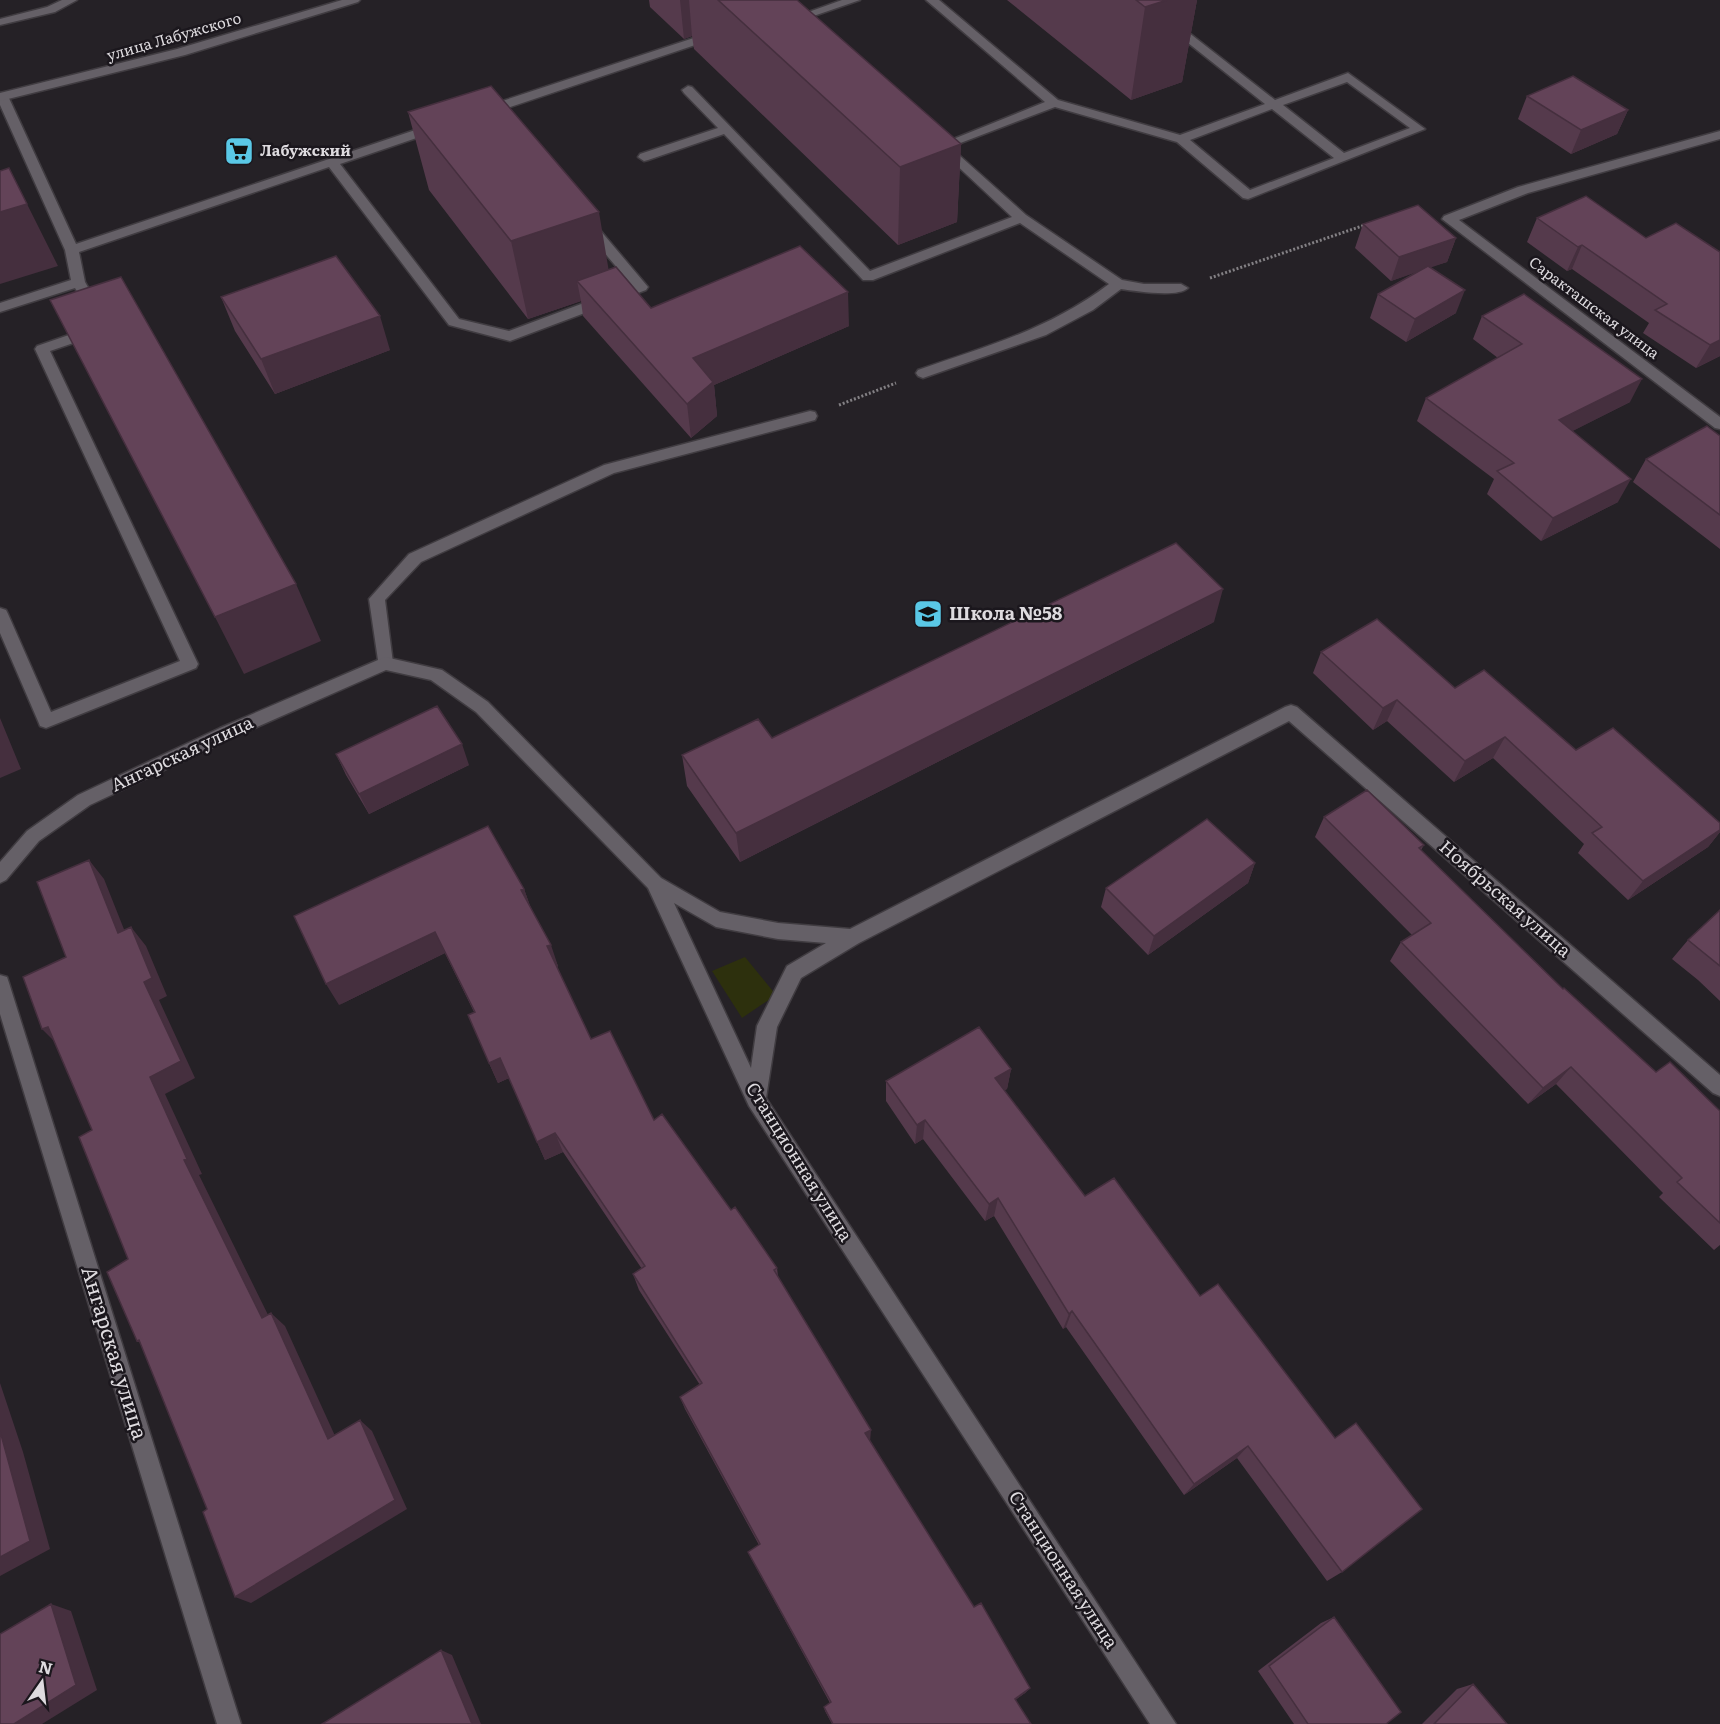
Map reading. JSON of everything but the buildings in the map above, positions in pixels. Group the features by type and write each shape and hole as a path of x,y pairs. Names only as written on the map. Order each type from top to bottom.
{"street":[{"path":"0,22 51,10 71,0"},
{"name":"улица Лабужского","path":"1,96 181,52 354,0"},
{"path":"795,19 854,0"},
{"path":"932,0 1054,103 1181,139 1248,195 1419,129 1348,77 1181,139"},
{"path":"1140,0 1342,158"},
{"path":"486,114 731,29"},
{"path":"688,90 724,130 868,277 1022,218"},
{"path":"0,614 46,721 190,664 42,349 104,327 78,282 72,250 1,96"},
{"path":"1054,103 938,142 1022,218 1118,284 1144,288 1181,288"},
{"path":"72,250 443,125"},
{"path":"644,157 724,130"},
{"name":"Саракташская улица","path":"1720,135 1523,190 1449,219 1720,424"},
{"path":"332,162 454,321 510,336 641,287 580,216"},
{"path":"0,308 78,282"},
{"path":"922,373 1041,332 1088,307 1118,284"},
{"path":"385,663 377,599 415,558 609,470 810,416"},
{"name":"Ангарская улица","path":"0,875 33,836 84,800 226,733 385,663"},
{"name":"Станционная улица","path":"385,663 436,675 482,707 655,883 756,1100 1164,1724"},
{"name":"Ноябрьская улица","path":"852,937 1291,712 1720,1087"},
{"path":"655,883 716,919 778,931 852,937"},
{"path":"756,1100 767,1026 794,972 852,937"},
{"name":"Ангарская улица","path":"0,983 229,1724"}],"path":[{"path":"1181,288 1370,224"},
{"path":"810,416 922,373"}],"green space":[{"path":"745,957 776,995 742,1018 712,971"}],"place":[{"name":"Лабужский","path":"239,151"},
{"name":"Школа №58","path":"928,614"}]}
